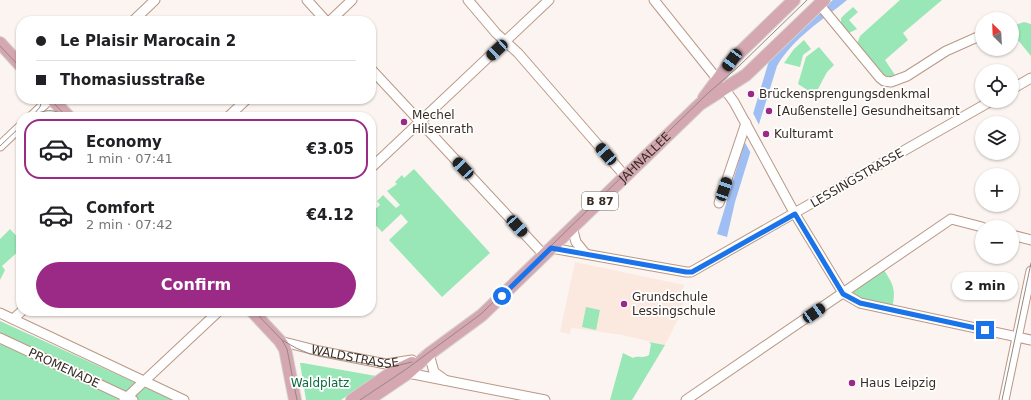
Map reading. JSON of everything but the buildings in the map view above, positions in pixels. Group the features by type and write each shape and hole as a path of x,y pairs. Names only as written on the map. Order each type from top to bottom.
{"main road":[{"name":"B 87","path":"721,84 732,60 794,0"},
{"name":"B 87","path":"721,84 746,75 822,4"},
{"path":"0,43 16,61"},
{"name":"JAHNALLEE","path":"368,400 408,372 429,354 482,315 721,84"},
{"path":"56,104 64,112"},
{"path":"257,316 280,341 287,353 296,400"},
{"name":"JAHNALLEE","path":"352,400 391,373 429,354"}],"street":[{"path":"138,16 155,0"},
{"path":"307,0 321,16"},
{"path":"335,16 352,0"},
{"path":"468,0 518,53 625,176"},
{"path":"376,163 549,0"},
{"path":"654,0 721,84 747,124 795,214 843,294 860,303 1031,340"},
{"path":"822,4 849,42 884,81 892,82 907,76 946,51 975,38"},
{"path":"376,74 548,251"},
{"path":"1019,85 1031,78"},
{"path":"37,112 45,104"},
{"path":"233,112 242,104"},
{"name":"LESSINGSTRASSE","path":"548,251 585,253 692,272 979,108"},
{"path":"719,203 747,124"},
{"path":"0,146 16,131"},
{"path":"686,400 951,220 975,225"},
{"path":"572,227 576,242 585,253"},
{"path":"1019,237 1031,240"},
{"path":"1004,400 1031,271"},
{"path":"0,313 184,400"},
{"path":"13,320 17,316"},
{"name":"PROMENADE","path":"0,338 128,399 144,381 214,316"},
{"name":"WALDSTRASSE","path":"280,341 319,351 386,364 408,361 429,354"},
{"path":"429,354 434,372 445,380"},
{"path":"408,372 545,400"}],"shaded area":[{"name":"Grundschule Lessingschule","path":"575,262 684,285 681,297 684,298 682,311 665,345 622,335 573,328 571,328 570,334 560,332"}],"green space":[{"path":"900,0 942,0 903,33 908,40 885,60 895,75 886,78 882,77 857,44 860,36"},
{"path":"853,7 858,12 849,20 857,29 849,33 841,25 841,18"},
{"path":"1024,22 1031,24 1031,56 1019,41 1019,24"},
{"path":"804,40 811,49 803,55 800,67 784,63 794,49"},
{"path":"819,47 834,65 827,72 818,89 814,92 809,91 798,84 806,57"},
{"path":"414,169 490,253 442,297 389,240 408,222 401,214 382,232 376,225 376,208 380,205 377,201 383,195 396,208 400,205 387,191 397,184 395,182 402,175 404,178"},
{"path":"10,229 16,236 16,253 2,266 5,270 0,280 0,239"},
{"path":"882,267 889,278 894,291 892,310 843,293"},
{"path":"586,307 600,310 596,330 582,327"},
{"path":"0,321 173,400 0,400"},
{"path":"649,342 665,345 632,400 610,400 623,353 633,358 647,356 649,355 651,344"},
{"name":"Waldplatz","path":"300,363 376,376 341,400 306,400"}],"water":[{"path":"833,0 847,0 800,38 791,47 777,66 735,202 727,237 717,234 768,64 770,60 816,13"}],"pier":[{"path":"752,111 760,127 752,155 744,141"}],"tram line":[{"path":"360,400 405,370 481,314 707,94 738,67 807,0"},
{"path":"0,46 16,63"},
{"path":"36,112 41,104"},
{"path":"55,104 62,112"},
{"path":"40,112 58,112"},
{"path":"0,146 16,131"},
{"path":"1002,400 1031,263"},
{"path":"259,316 282,340 287,349 297,400"},
{"path":"282,340 310,354 379,366 391,367 412,362"}],"place":[{"name":"Brückensprengungsdenkmal","path":"751,94"},
{"name":"[Außenstelle] Gesundheitsamt","path":"769,111"},
{"name":"Mechel Hilsenrath","path":"404,122"},
{"name":"Kulturamt","path":"766,134"},
{"name":"Grundschule Lessingschule","path":"624,304"},
{"name":"Haus Leipzig","path":"852,383"}],"route":[{"path":"502,296 551,248 692,272 795,214 843,294 860,303 985,330"}]}
